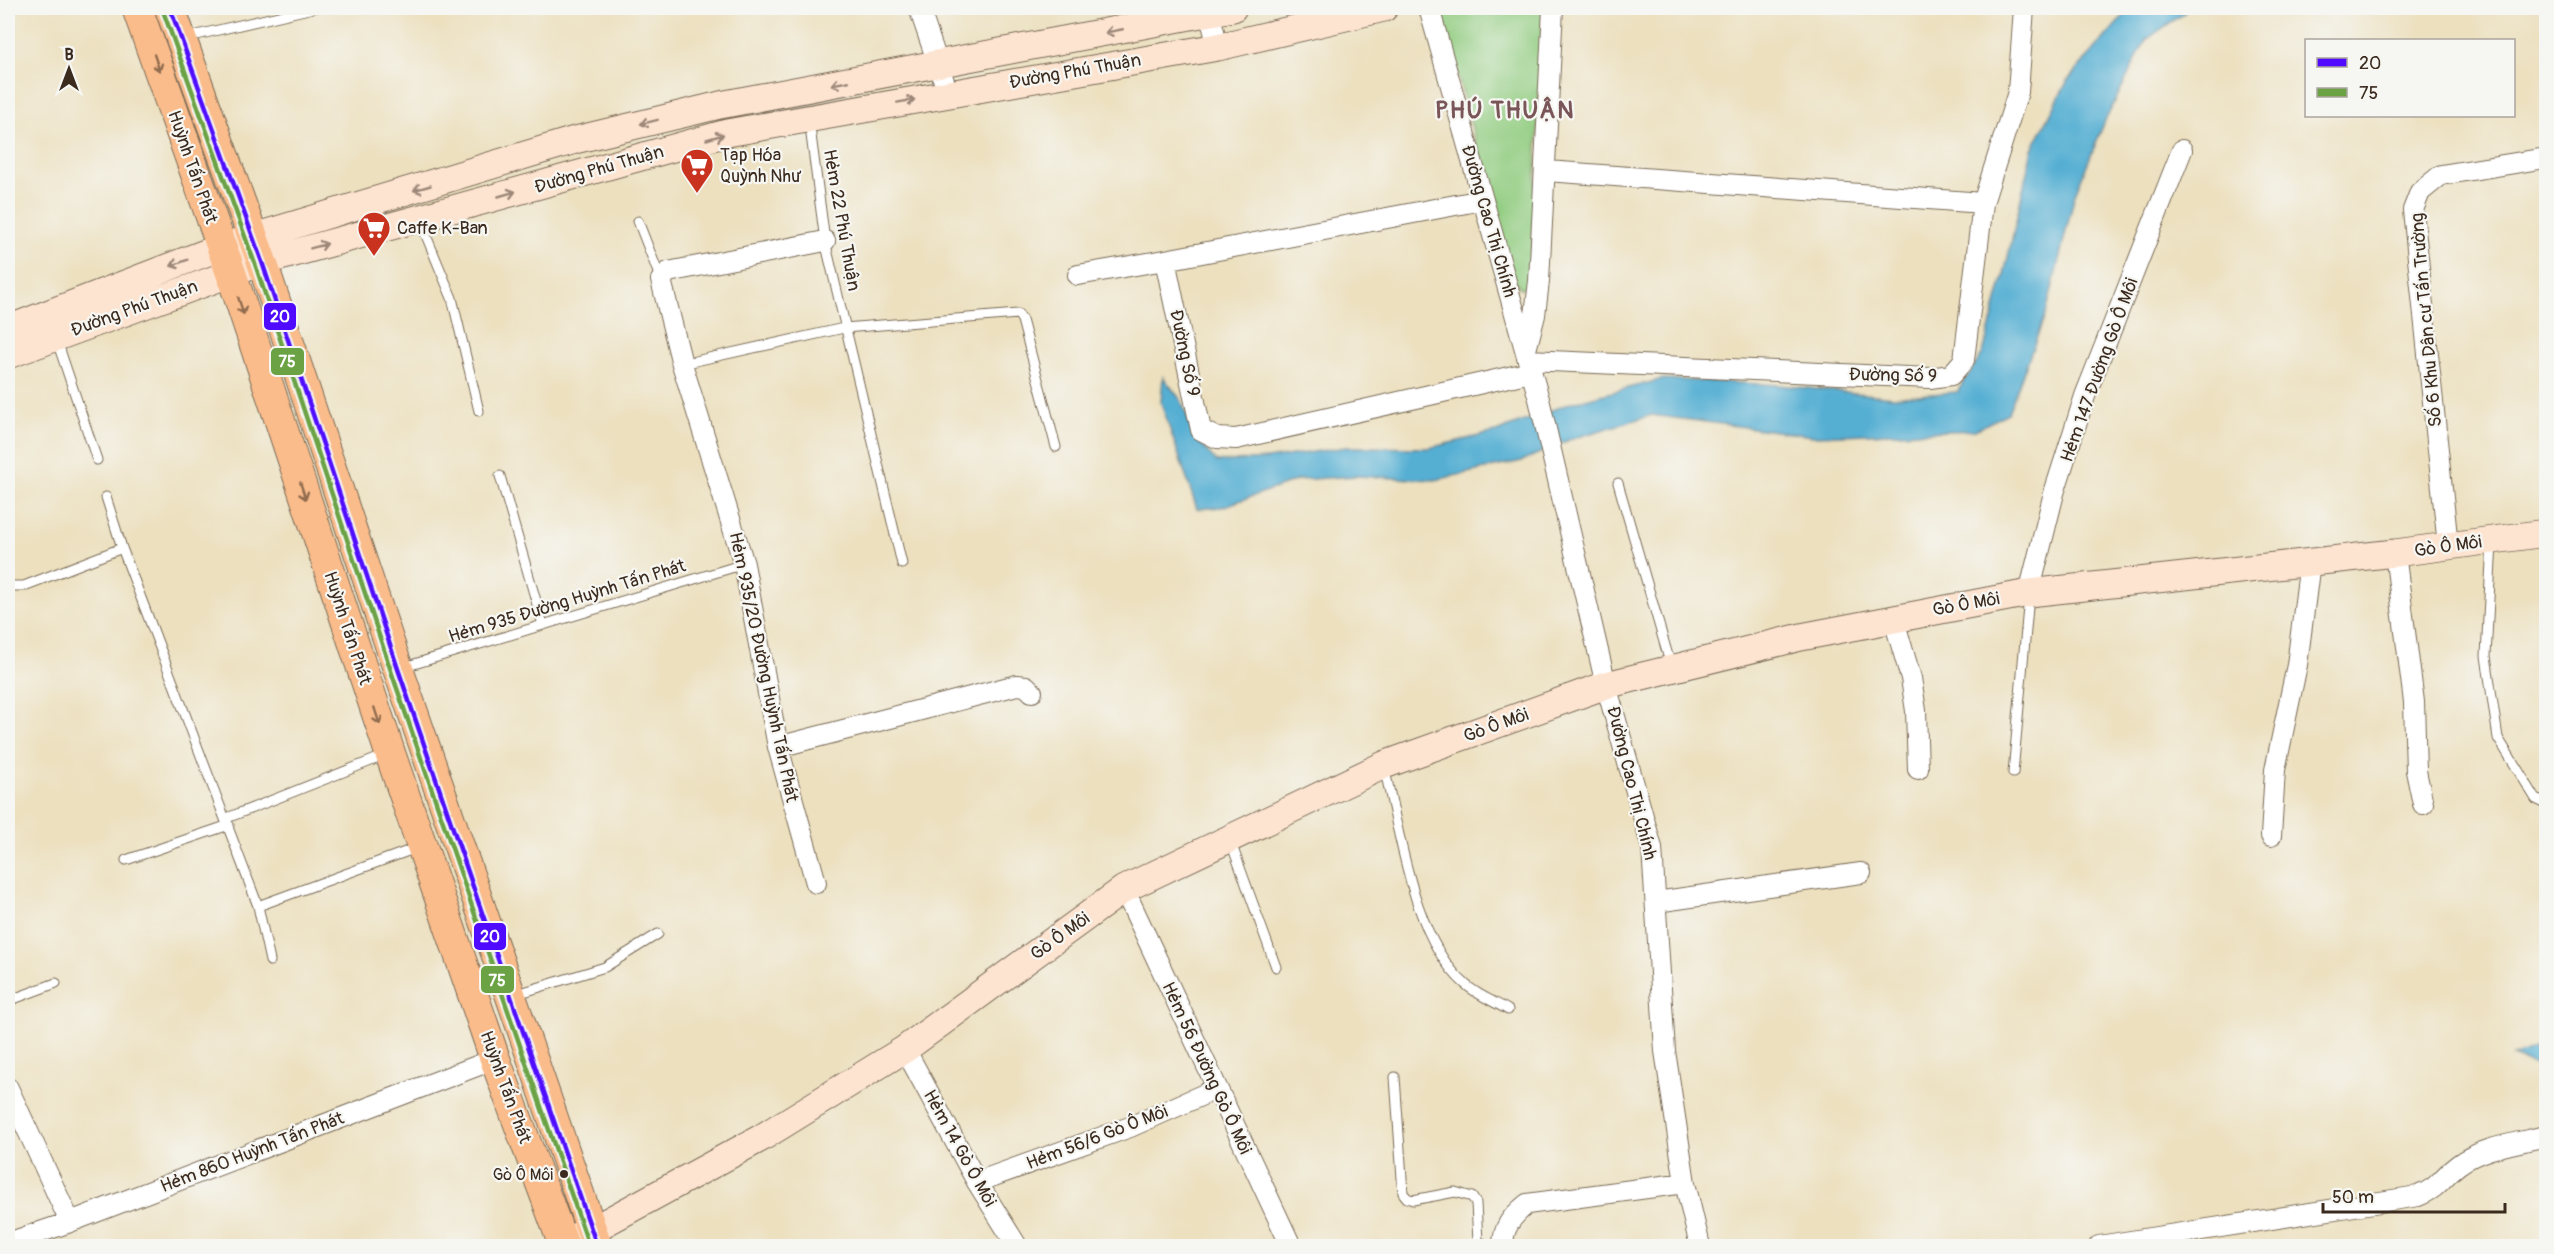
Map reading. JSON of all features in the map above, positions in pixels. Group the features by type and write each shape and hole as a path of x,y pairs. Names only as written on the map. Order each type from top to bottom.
{"main road":[{"name":"Huỳnh Tấn Phát","path":"137,8 226,260 390,753 495,1059 563,1244"},
{"name":"Huỳnh Tấn Phát","path":"170,8 258,249 398,669 595,1238"}],"street":[{"path":"919,8 948,93"},
{"name":"Đường Phú Thuận","path":"258,249 419,219 727,133 1218,47 1384,8"},
{"name":"Đường Cao Thị Chính","path":"1429,8 1539,399 1606,685 1652,848 1665,1051 1685,1183 1700,1246"},
{"path":"1528,361 1539,281 1547,171 1553,8"},
{"name":"Đường Số 9","path":"1165,260 1201,430 1217,438 1236,439 1528,361 1930,378 1951,375 1964,360 1983,203 2018,92 2024,8"},
{"name":"Đường Phú Thuận","path":"9,324 226,260 427,187 574,140 720,105 1217,9"},
{"path":"1217,9 1218,47"},
{"name":"Hẻm 147 Đường Gò Ô Môi","path":"2029,593 2054,493 2085,396 2182,150"},
{"name":"Số 6 Khu Dân cư Tấn Trường","path":"2448,546 2413,210 2420,192 2441,175 2547,158"},
{"path":"1547,171 1983,203"},
{"path":"1078,275 1482,200"},
{"path":"661,279 668,272 825,241"},
{"name":"Đường Phú Thuận","path":"8,355 226,260"},
{"name":"Hẻm 935/20 Đường Huỳnh Tấn Phát","path":"661,279 682,364 744,564 778,747 816,882"},
{"name":"Gò Ô Môi","path":"563,1244 595,1238 905,1049 1124,889 1384,765 1606,685 1893,617 2029,593 2395,553 2547,532"},
{"path":"2395,553 2414,702 2416,771 2423,804"},
{"path":"2271,836 2275,770 2297,665 2310,562"},
{"path":"1893,617 1911,678 1916,711 1918,769"},
{"path":"778,747 1017,685 1026,686 1032,692"},
{"path":"1656,902 1861,873"},
{"name":"Hẻm 56 Đường Gò Ô Môi","path":"1124,889 1284,1244"},
{"name":"Hẻm 14 Gò Ô Môi","path":"905,1049 977,1182 1017,1246"},
{"name":"Hẻm 860 Huỳnh Tấn Phát","path":"8,1243 70,1222 495,1059"},
{"path":"8,1088 14,1119 70,1222"},
{"name":"Hẻm 56/6 Gò Ô Môi","path":"977,1182 1130,1127 1216,1089"},
{"path":"2099,1246 2418,1196 2435,1189 2457,1165 2481,1152 2547,1136"},
{"path":"1503,1246 1503,1234 1513,1215 1527,1204 1685,1183"}],"lane":[{"path":"180,39 313,8"},
{"name":"Hẻm 22 Phú Thuận","path":"809,118 825,241 902,564"},
{"path":"419,219 452,298 479,411"},
{"path":"638,221 661,279"},
{"path":"682,364 844,328 1018,314 1022,320 1056,447"},
{"path":"56,336 97,460"},
{"path":"500,476 543,625"},
{"path":"1618,483 1672,669"},
{"path":"106,497 122,548 258,906 270,961"},
{"path":"2492,540 2486,656 2498,738 2536,799 2547,804"},
{"path":"8,586 24,586 122,548"},
{"name":"Hẻm 935 Đường Huỳnh Tấn Phát","path":"398,669 744,564"},
{"path":"2013,773 2029,593"},
{"path":"126,860 228,822 390,753"},
{"path":"1384,765 1418,908 1436,948 1465,984 1509,1011"},
{"path":"1229,838 1276,967"},
{"path":"258,906 422,846"},
{"path":"512,996 605,967 658,934"},
{"path":"8,1001 56,983"},
{"path":"1395,1077 1403,1193 1407,1198 1413,1200 1455,1192 1472,1197 1476,1203 1478,1242 1491,1246"}],"green space":[{"path":"1442,8 1544,8 1532,252 1528,286 1521,289 1513,278 1441,15"}],"water":[{"path":"2128,8 2186,8 2185,12 2146,40 2105,121 2075,194 2046,313 2008,413 1975,430 1814,436 1652,415 1571,439 1522,461 1435,480 1356,476 1298,480 1222,507 1197,509 1161,403 1163,377 1181,400 1195,438 1217,462 1267,459 1346,447 1429,448 1496,432 1570,403 1663,379 1779,385 1893,397 1957,392 1983,353 2004,275 2032,149 2068,80"},
{"path":"2546,1045 2546,1070 2513,1057"}],"transit line":[{"name":"20","path":"170,8 262,262 398,669 597,1246"},
{"name":"75","path":"163,11 255,264 391,671 589,1246"}],"place":[{"name":"Tạp Hóa Quỳnh Như","path":"697,194"},
{"name":"Caffe K-Ban","path":"374,257"},
{"name":"Gò Ô Môi","path":"564,1174"}],"district":[{"name":"PHÚ THUẬN","path":"1505,110"}]}
